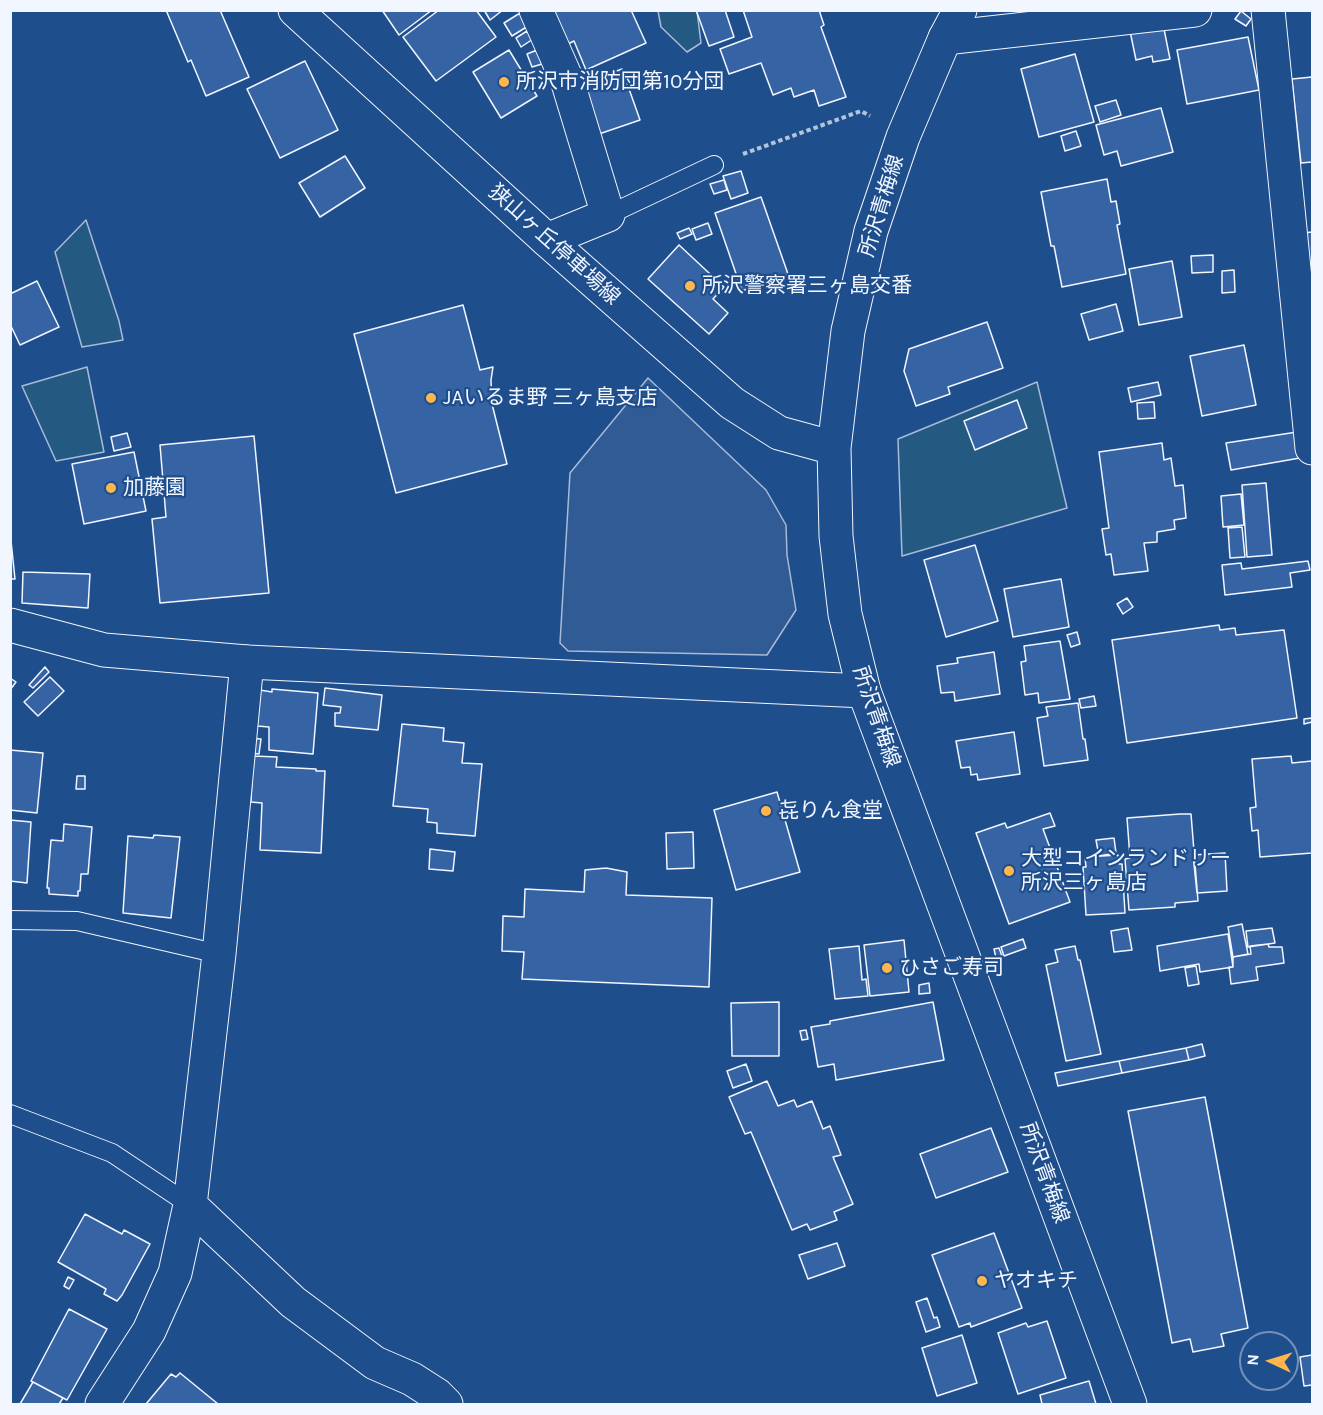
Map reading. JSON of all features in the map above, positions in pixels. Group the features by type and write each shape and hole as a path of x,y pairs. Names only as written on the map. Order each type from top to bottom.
{"street":[{"name":"狭山ヶ丘停車場線","path":"295,10 547,240 732,403 779,433 834,448"},
{"path":"536,10 567,80 608,216 547,240"},
{"path":"952,24 1195,10"},
{"path":"1268,10 1307,324 1312,448"},
{"name":"所沢青梅線","path":"952,24 903,137 871,231 851,320 834,448 836,536 845,614 864,691 1130,1404"},
{"path":"10,625 104,650 247,662 864,691"},
{"path":"102,1404 154,1321 175,1273 190,1205 219,954 247,662"},
{"path":"190,1205 293,1302 375,1363 412,1379 437,1395 446,1404"}],"lane":[{"path":"608,216 714,165"},
{"path":"10,920 77,921 219,954"},
{"path":"10,1114 112,1153 190,1205"}],"path":[{"path":"714,165 861,111 903,137"}],"shaded area":[{"path":"658,11 697,11 701,43 687,52 661,27"},
{"path":"86,220 123,340 82,347 55,252"},
{"path":"87,367 104,452 56,461 22,386"},
{"path":"648,378 766,490 786,525 787,555 796,610 767,655 568,651 560,643 570,473"},
{"path":"1037,382 1067,508 902,556 898,439"}],"building":[{"path":"166,10 220,10 249,77 206,96 191,60 188,62"},
{"path":"382,10 432,10 399,35"},
{"path":"439,10 476,10 496,37 436,81 403,37"},
{"path":"484,10 503,10 490,20"},
{"path":"550,10 631,10 646,43 586,70 574,41 566,45"},
{"path":"696,10 725,10 734,37 709,46"},
{"path":"743,10 819,10 824,25 821,27 846,97 819,106 814,90 794,97 791,88 773,95 761,63 729,74 720,49 752,37"},
{"path":"1241,11 1251,19 1246,26 1235,19"},
{"path":"520,13 528,26 512,36 504,23"},
{"path":"1163,24 1170,59 1153,62 1152,56 1136,60 1130,31"},
{"path":"527,31 533,39 521,47 516,38"},
{"path":"1248,37 1259,90 1187,104 1177,50"},
{"path":"509,50 537,96 501,118 473,72"},
{"path":"537,50 542,64 532,67 527,54"},
{"path":"1075,54 1094,122 1039,137 1021,69"},
{"path":"305,61 338,130 280,158 247,89"},
{"path":"622,69 640,120 599,134 581,84"},
{"path":"1312,77 1312,162 1301,163 1292,79"},
{"path":"1116,100 1121,115 1100,122 1095,106"},
{"path":"1161,108 1173,152 1121,166 1117,151 1104,155 1096,125"},
{"path":"1076,131 1081,146 1065,151 1061,136"},
{"path":"345,156 365,188 320,217 299,183"},
{"path":"741,171 748,193 731,199 723,176"},
{"path":"1107,179 1111,202 1116,201 1120,224 1117,225 1126,274 1062,287 1054,246 1051,246 1041,192"},
{"path":"724,180 727,190 714,194 710,184"},
{"path":"761,197 788,274 742,291 715,213"},
{"path":"708,223 712,234 696,240 692,229"},
{"path":"689,228 692,234 680,239 677,233"},
{"path":"1312,232 1312,283 1305,284 1303,233"},
{"path":"679,245 724,287 713,299 728,313 709,334 648,279"},
{"path":"1213,255 1213,272 1192,273 1191,256"},
{"path":"1172,261 1182,317 1139,325 1129,269"},
{"path":"1234,270 1235,292 1222,293 1222,271"},
{"path":"37,281 59,327 20,345 10,324 10,294"},
{"path":"1116,304 1123,331 1089,340 1081,314"},
{"path":"463,305 480,370 493,367 492,404 507,464 396,493 354,334"},
{"path":"987,322 1003,368 948,387 950,394 916,406 904,371 909,349"},
{"path":"1244,345 1256,405 1202,416 1190,356"},
{"path":"1158,382 1161,395 1131,402 1128,388"},
{"path":"1017,400 1027,428 975,450 964,421"},
{"path":"1154,402 1155,418 1138,419 1137,403"},
{"path":"1297,432 1300,458 1231,470 1226,443"},
{"path":"127,433 131,447 114,451 111,437"},
{"path":"254,436 269,593 160,603 152,519 166,517 160,445"},
{"path":"1162,443 1164,460 1171,458 1175,486 1183,485 1186,518 1174,520 1175,529 1157,532 1157,542 1144,543 1148,571 1114,575 1111,554 1106,555 1102,529 1109,528 1099,452"},
{"path":"134,452 146,511 84,524 72,464"},
{"path":"1266,483 1272,555 1247,557 1242,485"},
{"path":"1241,494 1244,525 1223,527 1221,496"},
{"path":"1242,527 1245,557 1230,558 1228,528"},
{"path":"10,531 15,579 10,579"},
{"path":"975,545 998,621 946,637 924,560"},
{"path":"1308,561 1310,570 1290,573 1292,587 1225,595 1222,565 1241,563 1242,569"},
{"path":"23,572 90,574 88,608 22,603"},
{"path":"1061,579 1069,627 1013,637 1004,589"},
{"path":"1127,598 1133,607 1123,614 1117,604"},
{"path":"1219,625 1220,630 1235,628 1236,635 1284,630 1297,718 1127,743 1112,640"},
{"path":"1077,632 1080,644 1071,647 1067,635"},
{"path":"1060,641 1070,699 1039,703 1038,693 1025,695 1021,662 1026,661 1024,646"},
{"path":"994,652 1000,694 955,701 954,692 941,693 937,666 958,663 957,658"},
{"path":"45,667 49,672 33,688 29,685"},
{"path":"50,677 64,691 38,716 24,702"},
{"path":"10,678 16,682 10,690"},
{"path":"325,688 382,695 378,730 335,726 335,713 340,713 341,707 323,705"},
{"path":"272,689 318,693 313,754 269,750 269,727 257,726 260,690 272,692"},
{"path":"1094,696 1096,706 1081,708 1079,699"},
{"path":"1078,703 1088,760 1044,766 1037,718 1048,716 1046,707"},
{"path":"1312,718 1312,722 1304,724 1304,719"},
{"path":"402,724 444,728 443,741 464,743 462,763 482,764 475,836 437,833 437,823 427,822 428,809 393,806"},
{"path":"1014,732 1020,774 978,780 977,774 971,775 970,767 961,768 956,741"},
{"path":"245,738 261,739 259,754 243,752"},
{"path":"10,750 43,753 37,813 10,810"},
{"path":"253,756 277,757 276,767 325,771 321,853 260,850 262,803 251,802"},
{"path":"1291,756 1292,763 1312,761 1312,853 1260,857 1258,830 1252,831 1250,808 1256,807 1252,759"},
{"path":"77,776 85,776 85,789 76,789"},
{"path":"777,792 800,872 736,890 714,810"},
{"path":"1050,813 1055,826 1043,829 1070,902 1009,924 976,833 1005,823 1007,828"},
{"path":"1191,814 1198,901 1175,903 1175,907 1129,910 1125,859 1130,858 1127,818"},
{"path":"10,820 31,822 27,883 10,881"},
{"path":"64,824 92,827 88,874 81,874 78,896 49,894 49,888 47,888 51,840 63,841"},
{"path":"693,832 694,868 667,869 666,833"},
{"path":"154,835 180,837 171,918 123,913 128,836 153,838"},
{"path":"1114,838 1116,853 1099,856 1096,840"},
{"path":"430,849 455,852 453,871 429,869"},
{"path":"1225,853 1227,891 1197,893 1193,855"},
{"path":"1118,855 1119,864 1122,864 1125,913 1086,915 1083,867 1086,867 1085,857"},
{"path":"606,868 627,872 626,895 712,898 709,987 522,979 524,952 502,951 503,916 524,917 525,889 584,892 585,870"},
{"path":"1242,924 1248,954 1233,957 1228,927"},
{"path":"1128,928 1132,950 1114,952 1111,931"},
{"path":"1272,928 1275,943 1248,947 1246,931"},
{"path":"1228,934 1233,967 1200,972 1199,964 1160,971 1157,946"},
{"path":"1023,939 1026,948 1004,956 1001,947"},
{"path":"904,940 909,992 870,996 864,945"},
{"path":"1268,944 1269,947 1282,947 1284,963 1256,967 1258,980 1231,984 1229,967 1233,967 1233,957 1251,954 1250,946"},
{"path":"859,946 862,980 866,979 868,996 835,999 829,949"},
{"path":"1075,946 1101,1054 1066,1061 1046,965 1058,962 1055,950"},
{"path":"999,948 1002,956 996,958 994,949"},
{"path":"1196,966 1199,984 1188,986 1185,968"},
{"path":"929,983 930,993 919,994 919,985"},
{"path":"779,1002 779,1056 732,1056 731,1003"},
{"path":"933,1002 944,1060 836,1080 834,1064 818,1067 811,1027 830,1024 830,1021"},
{"path":"806,1030 808,1039 802,1040 800,1031"},
{"path":"1202,1044 1205,1056 1189,1060 1186,1048"},
{"path":"1186,1048 1189,1060 1122,1073 1119,1061"},
{"path":"1119,1061 1122,1073 1058,1086 1055,1073"},
{"path":"746,1064 752,1081 733,1088 727,1071"},
{"path":"767,1081 778,1106 794,1100 797,1107 812,1101 823,1129 830,1126 841,1155 833,1157 853,1204 834,1212 837,1220 810,1230 807,1224 792,1230 751,1132 745,1134 729,1097"},
{"path":"1205,1097 1248,1328 1221,1334 1224,1346 1193,1352 1190,1339 1172,1343 1128,1111"},
{"path":"991,1128 1008,1172 936,1198 920,1154"},
{"path":"85,1214 122,1234 124,1230 150,1244 117,1301 104,1294 106,1289 58,1262"},
{"path":"994,1233 1022,1308 971,1327 970,1323 959,1327 932,1255"},
{"path":"837,1243 845,1266 808,1279 799,1255"},
{"path":"68,1277 74,1280 69,1289 64,1286"},
{"path":"927,1298 940,1327 926,1332 916,1302"},
{"path":"69,1309 107,1329 67,1400 31,1381"},
{"path":"1047,1321 1066,1378 1018,1394 998,1333 1026,1323 1028,1327"},
{"path":"962,1335 977,1383 937,1396 922,1348"},
{"path":"1312,1355 1312,1385 1304,1386 1300,1357"},
{"path":"180,1373 218,1404 146,1404 171,1374 176,1377"},
{"path":"1089,1381 1096,1404 1042,1404 1040,1395"},
{"path":"33,1382 63,1398 59,1404 20,1404"}],"place":[{"name":"所沢市消防団第10分団","path":"504,82"},
{"name":"所沢警察署三ヶ島交番","path":"690,286"},
{"name":"JAいるま野 三ヶ島支店","path":"431,398"},
{"name":"加藤園","path":"111,488"},
{"name":"㐂りん食堂","path":"766,811"},
{"name":"大型コインランドリー 所沢三ヶ島店","path":"1009,871"},
{"name":"ひさご寿司","path":"887,968"},
{"name":"ヤオキチ","path":"982,1281"}]}
